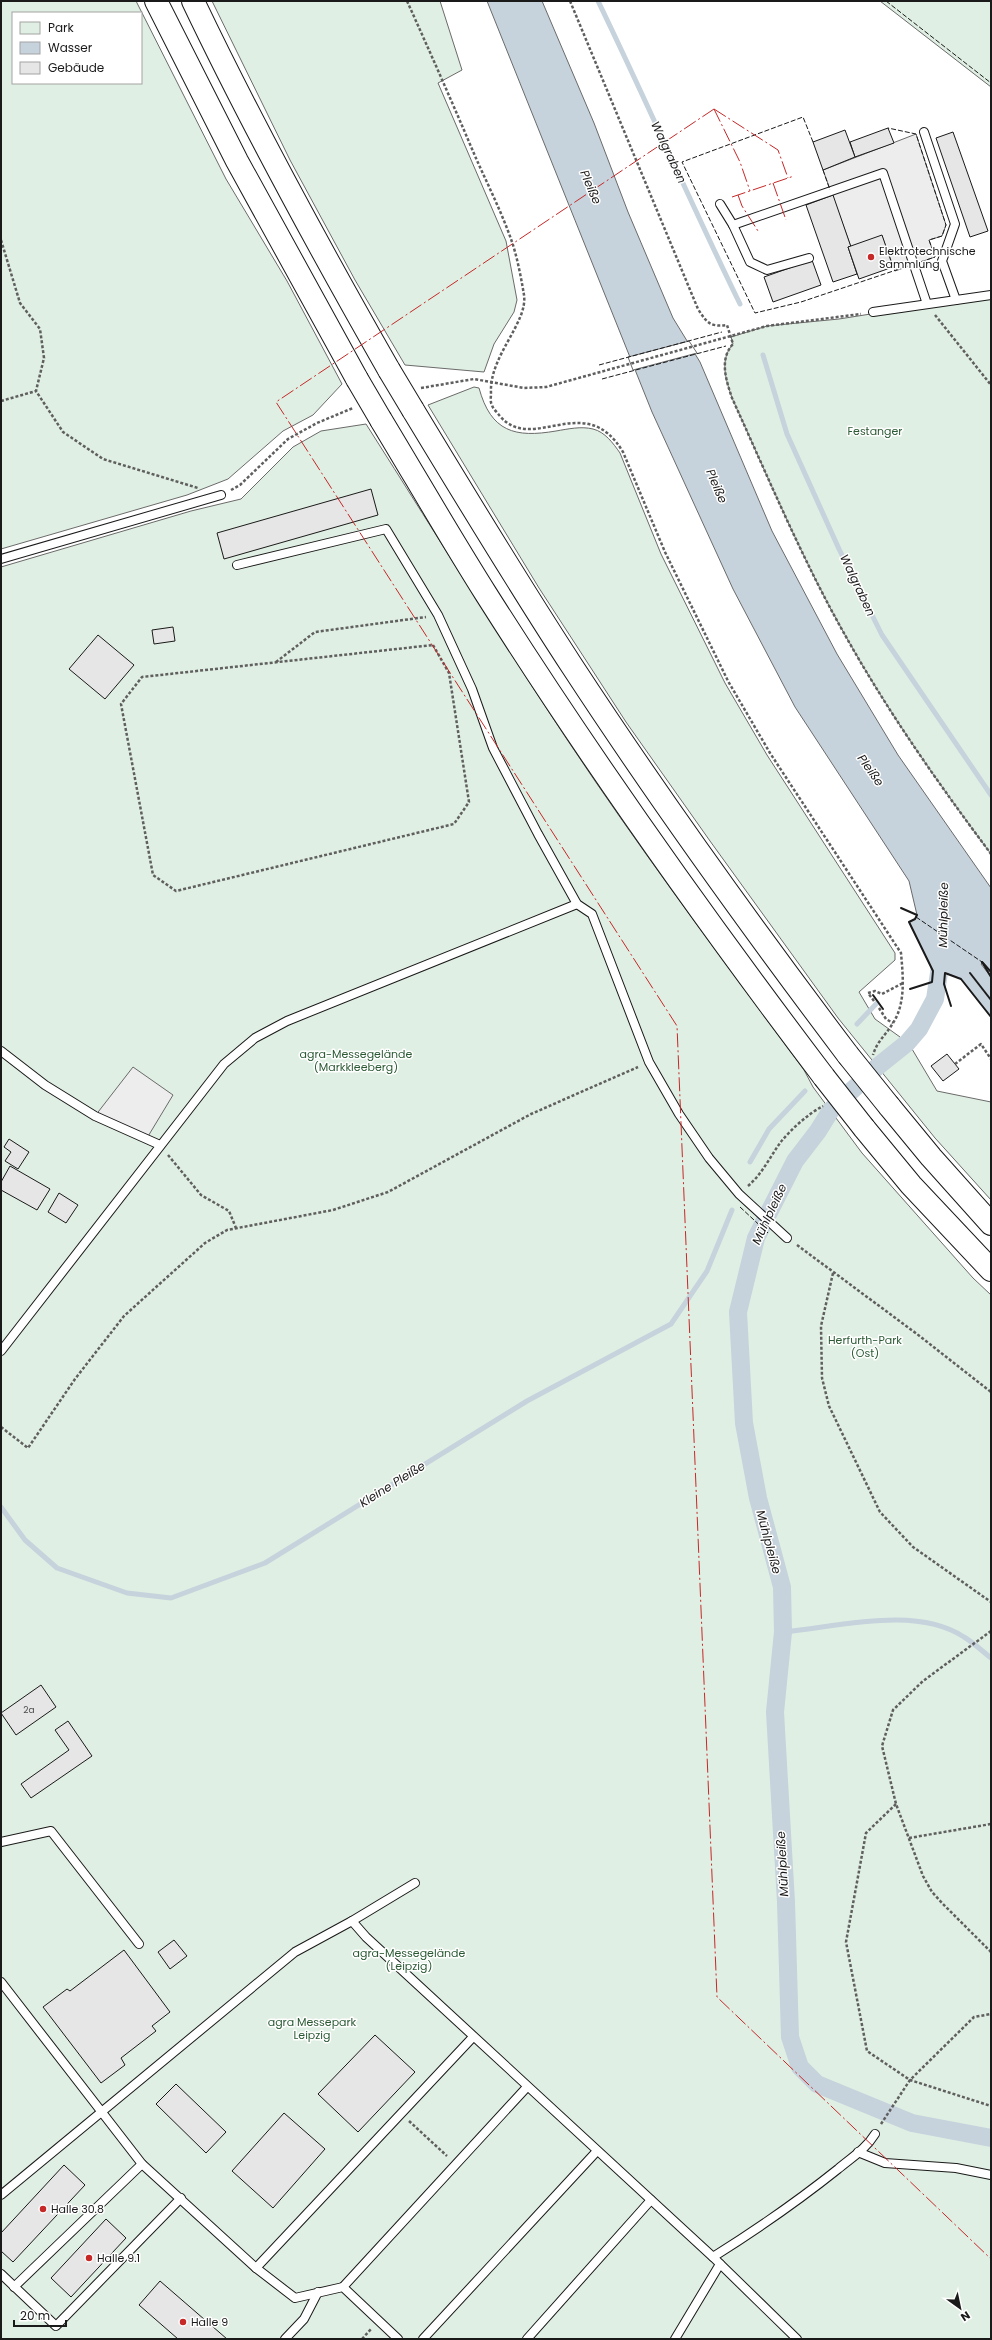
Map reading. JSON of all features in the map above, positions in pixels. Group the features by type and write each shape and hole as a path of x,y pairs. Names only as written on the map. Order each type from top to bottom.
{"highway":[{"path":"156,1 237,161 357,380 485,592 591,754 713,928 824,1077 911,1185 991,1270"},
{"path":"193,1 300,209 413,410 510,570 630,753 736,905 888,1106 991,1224"}],"lane":[{"path":"924,132 955,224 942,261 956,300"},
{"path":"733,224 883,173 927,304"},
{"path":"720,204 733,224 750,262 767,270 809,258"},
{"path":"873,312 991,295"},
{"path":"1,559 221,495"},
{"path":"237,565 386,529 438,615 472,689 493,748 577,904 592,914 649,1062 679,1114 709,1158 750,1206 787,1238"},
{"path":"1,1350 224,1064 256,1038 294,1018 577,904"},
{"path":"1,1051 45,1085 95,1116 160,1145"},
{"path":"1,1842 51,1831 139,1944"},
{"path":"2,2192 295,1952 352,1921 415,1883"},
{"path":"352,1921 366,1937 473,2038 713,2257 797,2339"},
{"path":"1,1982 100,2112 142,2164 256,2268 295,2298 343,2287 527,2087"},
{"path":"256,2268 473,2038"},
{"path":"713,2257 815,2188 858,2152 869,2145 876,2134"},
{"path":"423,2339 597,2151"},
{"path":"858,2152 885,2163 956,2168 991,2175"},
{"path":"14,2287 142,2164"},
{"path":"1,2274 56,2326 181,2198"},
{"path":"527,2339 651,2200"},
{"path":"675,2339 720,2264"},
{"path":"343,2287 398,2339"},
{"path":"286,2339 304,2319 318,2292"}],"path":[{"path":"407,1 512,240 524,297 522,314 503,347 490,381 492,405 506,424 522,429 538,429 577,422 593,424 606,430 616,440 623,452 665,552 728,680 770,753 900,953 902,1001 893,1023 876,1043 872,1058"},
{"path":"570,1 698,309 707,323 718,326 728,325 733,344 725,356 725,374 732,398 824,595 852,648 924,763 991,854"},
{"path":"1,240 20,303 40,329 44,358 36,391 63,432 103,459 221,495"},
{"path":"927,304 991,385"},
{"path":"600,372 767,326 839,319 873,312"},
{"path":"1,401 36,391"},
{"path":"275,662 433,645 449,673 469,802 454,824 176,891 153,874 121,704 142,677 275,662 315,632 438,615"},
{"path":"874,1001 868,993 875,991 882,994 902,983"},
{"path":"878,1008 886,1019 893,1023"},
{"path":"954,1064 981,1044 991,1059"},
{"path":"1,1428 28,1448 75,1379 124,1316 205,1244 227,1230 334,1210 388,1192 531,1114 649,1062"},
{"path":"739,1194 756,1178 782,1141 814,1111 824,1105"},
{"path":"160,1145 201,1195 229,1211 236,1228"},
{"path":"787,1238 917,1334 991,1392"},
{"path":"833,1273 821,1326 822,1378 832,1413 880,1512 913,1547 991,1602"},
{"path":"991,1631 923,1681 893,1710 882,1746 896,1804 923,1876 932,1892 991,1952"},
{"path":"896,1804 866,1833 846,1942 866,2051 910,2080 991,2106"},
{"path":"909,1838 991,1824"},
{"path":"889,2111 910,2080 974,2017 991,2014"},
{"path":"401,2113 456,2164"}],"green space":[{"path":"1,1 136,1 142,12 12,12 12,84 142,84 142,13 226,179 287,281 342,384 313,415 283,431 228,479 187,495 1,549"},
{"path":"212,1 440,1 462,70 438,83 506,241 517,300 514,312 494,344 484,372 405,365 355,280 290,160"},
{"path":"880,1 991,1 991,87"},
{"name":"Festanger","path":"991,295 991,854 933,774 878,692 829,606 786,518 732,398 726,377 725,363 726,357 733,344 731,337 767,326 839,319"},
{"path":"474,387 479,388 484,403 490,414 498,423 507,429 517,432 541,433 579,428 593,429 605,435 620,453 661,554 725,683 767,755 895,953 895,960 859,992 875,1019 900,1037 912,1049 937,1091 991,1102 991,1200 935,1138 838,1018 626,722 539,588 428,405"},
{"path":"366,424 565,737 620,818 804,1070 813,1087 862,1153 973,1278 991,1295 991,2339 1,2339 1,567 191,511 241,499 293,447 321,431"}],"shaded area":[{"path":"916,134 946,225 942,236 929,240 935,257 895,271 882,236 851,247 823,170"},
{"path":"133,1067 173,1095 147,1138 95,1116"}],"water":[{"name":"Pleiße","path":"487,1 542,1 594,123 628,212 673,318 700,362 772,531 837,654 898,755 991,888 991,972 983,962 981,964 991,977 991,1017 961,979 946,973 945,978 932,977 933,971 909,922 915,919 917,915 909,881 795,707 733,589 652,412"}],"pier":[{"path":"689,341 697,353 633,370 628,357"}],"building":[{"path":"888,128 894,143 855,157 850,142"},
{"path":"845,130 855,157 823,170 813,142"},
{"path":"953,132 988,231 970,237 936,138"},
{"path":"833,195 851,247 848,247 857,274 833,282 806,205"},
{"path":"882,235 893,267 859,279 848,247"},
{"path":"812,260 821,285 773,302 764,277"},
{"path":"371,489 378,515 224,559 217,533"},
{"path":"173,627 175,641 154,644 152,630"},
{"path":"98,635 134,665 105,699 69,669"},
{"path":"947,1054 959,1069 943,1081 931,1066"},
{"path":"9,1139 29,1152 18,1169 5,1161 11,1152 4,1147"},
{"path":"10,1166 50,1189 37,1210 1,1190 1,1182"},
{"path":"59,1193 78,1205 66,1223 48,1212"},
{"path":"41,1685 56,1707 16,1735 1,1713"},
{"path":"68,1721 92,1756 31,1798 21,1784 69,1750 55,1730"},
{"path":"174,1940 187,1956 170,1969 158,1952"},
{"path":"124,1950 170,2012 152,2026 156,2031 121,2058 125,2065 101,2083 43,2007 67,1989 70,1991"},
{"path":"375,2035 415,2072 358,2132 318,2094"},
{"path":"176,2084 226,2132 206,2153 156,2104"},
{"path":"284,2113 325,2149 273,2208 232,2171"},
{"name":"Halle 30.8","path":"64,2165 85,2185 13,2262 1,2251 1,2233"},
{"name":"Halle 9.1","path":"106,2219 126,2238 71,2297 51,2278"},
{"name":"Halle 9","path":"160,2281 227,2339 178,2339 139,2305"}],"waterway":[{"name":"Walgraben","path":"598,1 740,304"},
{"name":"Walgraben","path":"763,355 787,434 839,549 882,635 991,795"},
{"name":"Mühlpleiße","path":"942,953 935,999 919,1029 907,1043 877,1067 831,1110 818,1131 795,1161 756,1238 738,1312 744,1423 758,1498 782,1587 783,1632 775,1712 786,1902 790,2037 800,2067 817,2084 912,2123 991,2138"},
{"name":"Kleine Pleiße","path":"857,1024 877,1003"},
{"name":"Kleine Pleiße","path":"750,1162 769,1129 805,1091"},
{"name":"Kleine Pleiße","path":"1,1507 25,1540 57,1568 127,1593 171,1598 265,1563 527,1401 671,1324 707,1271 732,1210"},
{"path":"783,1632 876,1621 900,1620 923,1622 945,1627 964,1637 975,1644 991,1658"}],"fence":[{"path":"886,1 991,83"},
{"path":"813,142 803,117 682,162 755,313 801,302 935,257 929,240 942,236 946,225 916,134 888,128"},
{"path":"823,170 830,190"},
{"path":"599,365 722,332"},
{"path":"602,379 726,346"},
{"path":"916,917 982,962"},
{"path":"740,1207 768,1233"}],"wall":[{"path":"901,908 917,915 915,919 909,922 933,971 932,982 910,989"},
{"path":"982,962 991,977"},
{"path":"982,962 991,972"},
{"path":"951,1006 944,984 945,973 961,979 991,1017"},
{"path":"970,973 991,1000"},
{"path":"873,995 883,1009"}],"power":[{"path":"714,109 276,402 677,1026 717,1997 991,2259"},
{"path":"714,109 778,150 788,178"},
{"path":"714,109 740,162 750,191"},
{"path":"732,197 794,176"},
{"path":"773,183 786,220"},
{"path":"738,195 742,206 758,231"}],"place":[{"name":"Elektrotechnische Sammlung","path":"871,257"},
{"name":"Halle 30.8","path":"43,2209"},
{"name":"Halle 9.1","path":"89,2258"},
{"name":"Halle 9","path":"183,2322"}],"park label":[{"name":"agra-Messegelände (Markkleeberg)","path":"356,1060"},
{"name":"Herfurth-Park (Ost)","path":"865,1346"},
{"name":"agra-Messegelände (Leipzig)","path":"409,1959"},
{"name":"agra Messepark Leipzig","path":"312,2028"}]}
